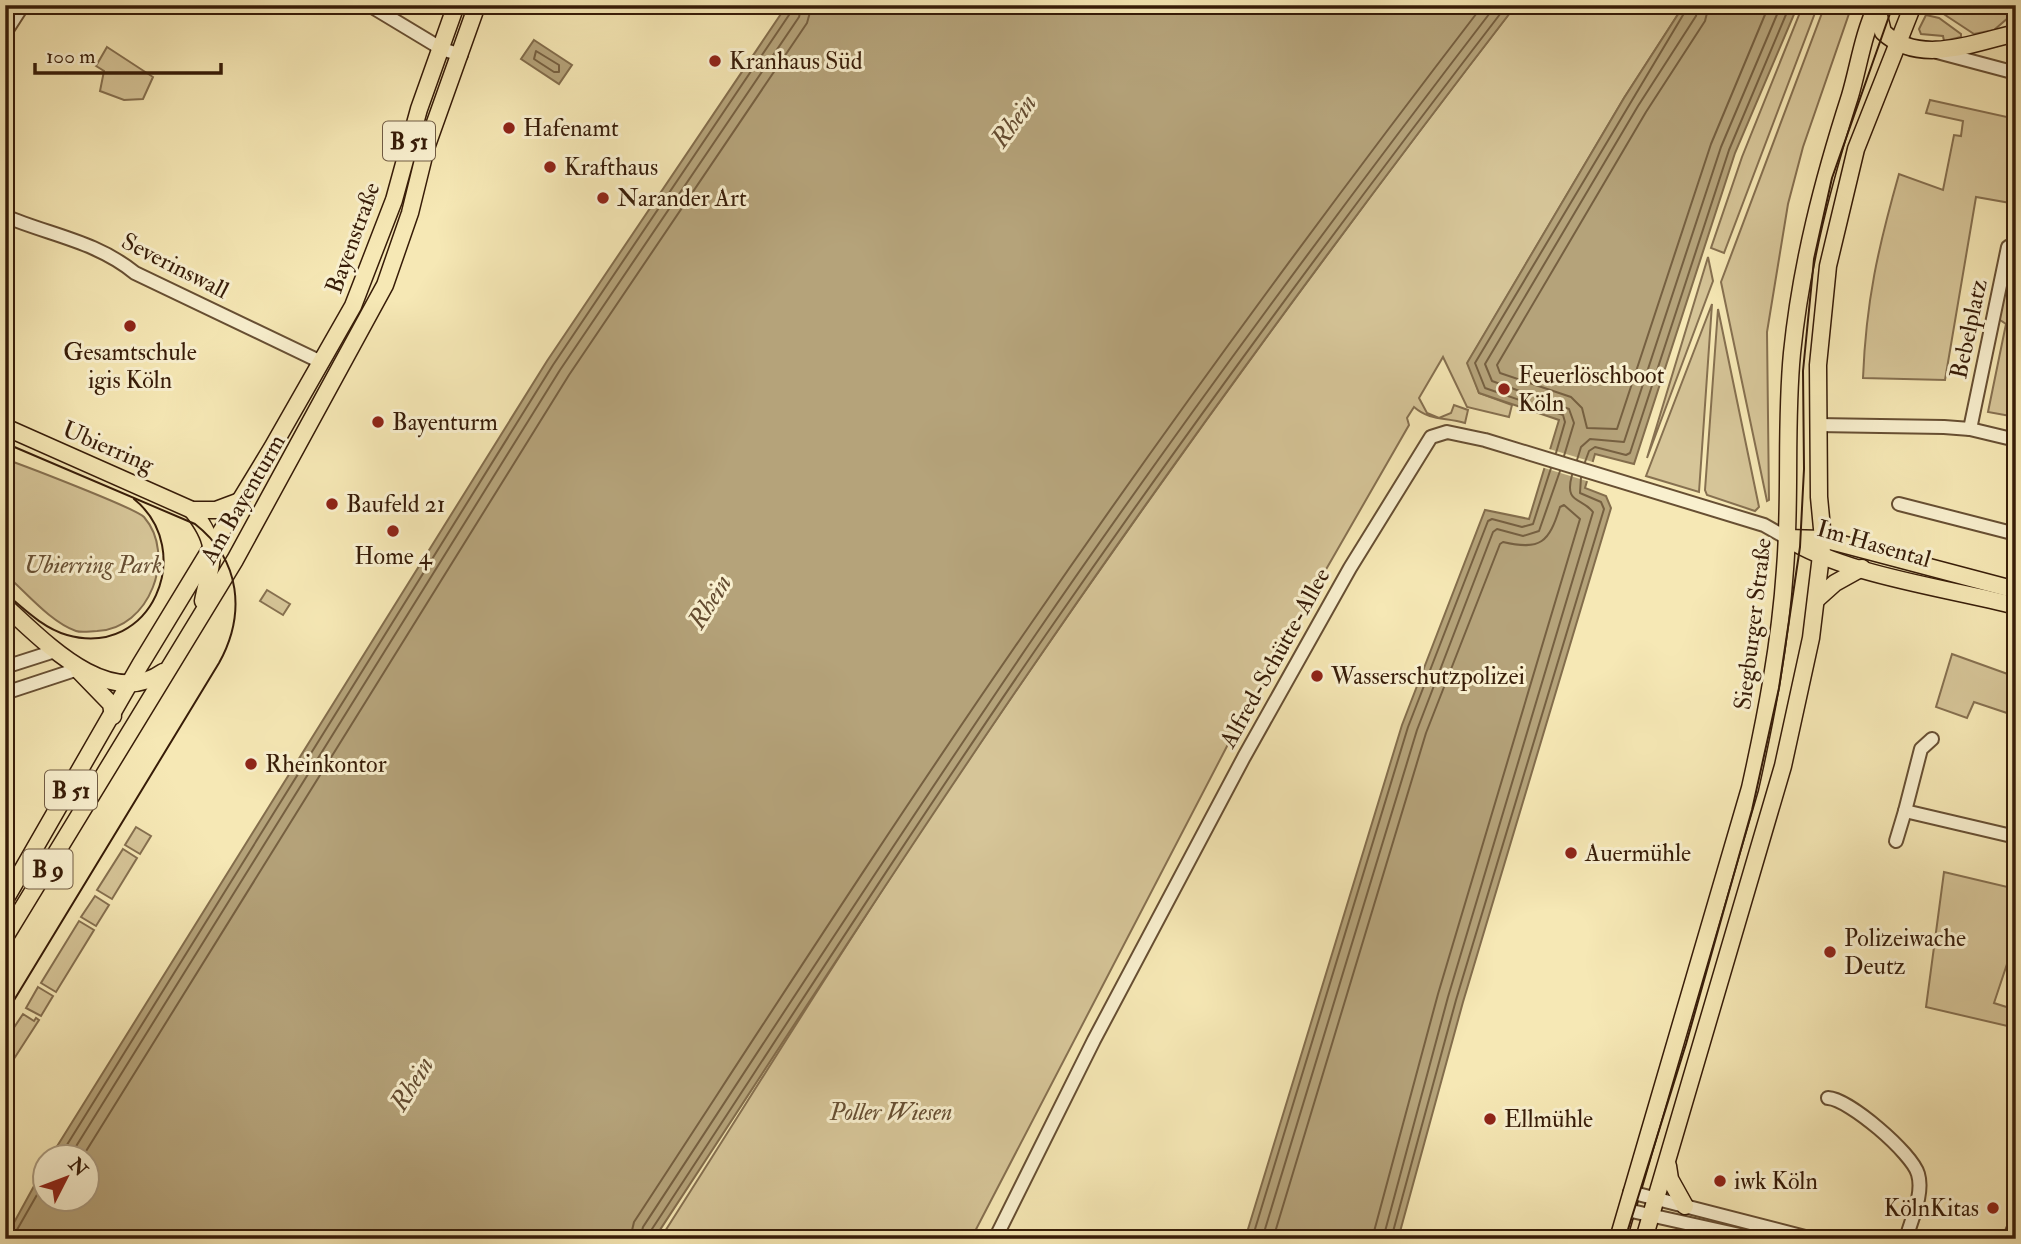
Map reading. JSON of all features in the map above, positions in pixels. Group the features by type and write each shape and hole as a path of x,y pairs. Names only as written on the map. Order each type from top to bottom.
{"main road":[{"name":"Bayenstraße","path":"321,362 366,279 394,200 419,109 456,5"},
{"name":"Bayenstraße","path":"353,345 385,285 400,246 426,148 477,5"},
{"path":"1644,1239 1783,766 1825,558 1817,425 1819,337 1836,223 1856,149 1903,46 1913,5"},
{"path":"1877,7 1883,32 1903,46 1933,51 2016,33"},
{"name":"Siegburger Straße","path":"1618,1239 1750,788 1777,653 1787,538 1792,353 1805,260 1817,204 1865,33 1877,7"},
{"name":"Am Bayenturm","path":"165,670 235,561 353,345"},
{"name":"Am Bayenturm","path":"131,682 321,362"},
{"path":"296,406 303,418 316,416"},
{"name":"Ubierring","path":"5,427 192,510"},
{"path":"192,510 216,510 240,501 242,509 249,517 260,514"},
{"path":"192,510 206,531 213,570 200,617"},
{"name":"Im Hasental","path":"1787,538 1823,540 2016,590"},
{"name":"Im Hasental","path":"1787,538 1825,558 2016,606"},
{"path":"1816,600 1835,583 1862,568"},
{"path":"5,606 78,669 111,704 113,716"},
{"path":"78,669 131,682 152,680 165,670"},
{"name":"B 9","path":"5,937 130,733 165,670"},
{"name":"B 51","path":"28,863 131,682"},
{"name":"B 9","path":"5,900 28,863"},
{"path":"1667,1164 1670,1180 1685,1206"}],"street":[{"path":"5,33 23,5"},
{"path":"369,5 442,49 461,55"},
{"path":"1933,51 2016,73"},
{"name":"Severinswall","path":"5,216 44,233 64,234 118,259 135,272 321,362"},
{"name":"Bebelplatz","path":"1970,429 2008,247 2016,243"},
{"path":"1817,425 1970,429 2016,440"},
{"name":"Alfred-Schütte-Allee","path":"995,1239 1094,1040 1238,768 1349,568 1424,447 1436,433 1447,432 1501,445 1763,525 1787,538"},
{"path":"1899,504 2016,534"},
{"path":"5,667 55,651"},
{"path":"5,693 78,669"},
{"path":"1896,841 1921,749 1932,739"},
{"path":"1905,811 2016,837"},
{"path":"1828,1098 1837,1098 1855,1110 1911,1160 1919,1175 1919,1194 1906,1239"},
{"path":"1630,1192 1685,1206 1751,1233"},
{"path":"1627,1210 1721,1233 1812,1239"},
{"path":"2009,1239 2016,1223"}],"green space":[{"name":"Poller Wiesen","path":"1516,5 1684,5 1624,98 1468,362 1479,393 1512,405 1509,417 1467,407 1443,357 1419,398 1427,413 1439,418 1451,413 1454,405 1468,410 1465,423 1432,417 1414,407 1407,418 1409,425 1251,700 971,1239 660,1239 832,968 1006,705 1293,301"},
{"path":"1803,5 1818,5 1724,253 1711,248 1742,157"},
{"path":"1825,5 1852,5 1803,147 1788,204 1767,332 1767,501 1721,282"},
{"path":"1930,5 2016,5 2016,11 1994,30 1974,34"},
{"path":"1926,15 1939,18 1961,34 1961,37 1944,41 1943,36 1921,34 1919,29"},
{"path":"107,47 153,77 143,99 124,100 100,91 104,71 96,66"},
{"path":"1930,100 2016,119 2016,204 1976,197 1945,380 1863,378 1874,275 1899,174 1943,190 1954,135 1961,136 1963,121 1926,113"},
{"path":"2016,246 2016,417 1988,412 2006,324 1997,318 2011,250"},
{"path":"1708,257 1713,281 1647,458"},
{"path":"1712,304 1699,492 1646,476"},
{"path":"1718,309 1759,507 1755,511 1707,495 1705,490"},
{"name":"Ubierring Park","path":"5,459 144,517 154,533 158,569 153,588 144,604 131,618 116,627 76,631 47,613 5,574"},
{"path":"267,590 290,604 283,615 260,601"},
{"path":"1952,654 2016,677 2016,716 1974,702 1967,718 1936,707"},
{"path":"136,827 151,836 140,854 125,845"},
{"path":"123,849 137,858 112,899 97,890"},
{"path":"1944,872 2016,889 2016,937 1994,1003 2016,1010 2016,1028 1926,1007"},
{"path":"95,896 109,905 96,926 81,917"},
{"path":"79,921 94,930 56,992 41,983"},
{"path":"38,987 53,996 41,1016 26,1008"},
{"path":"23,1014 34,1021 36,1018 39,1020 10,1065 5,1057 5,1041"}],"water":[{"name":"Rhein","path":"787,5 1516,5 1279,320 1107,559 950,788 654,1239 5,1239 32,1190 32,1212 102,1212 102,1142 60,1142 547,361"},
{"path":"1684,5 1798,5 1735,153 1634,464 1595,454 1585,488 1606,496 1611,508 1463,1002 1398,1239 1245,1239 1402,725 1485,510 1529,519 1559,420 1479,393 1467,363 1624,98"},
{"path":"534,40 572,65 559,84 521,59"}],"pier":[{"path":"1546,448 1596,463 1590,482 1541,467"}],"tram line":[{"path":"1625,1239 1686,1044 1752,810 1779,688 1800,547 1804,469 1803,371 1814,259 1832,178 1893,5"},
{"path":"5,443 195,524 222,554 230,571 235,607 228,644 219,663 5,1015"},
{"path":"5,593 42,623 67,635 97,638 122,631 142,616 156,595 163,571 162,545 153,520 134,499"}],"place":[{"name":"Kranhaus Süd","path":"715,61"},
{"name":"Hafenamt","path":"509,128"},
{"name":"Krafthaus","path":"550,167"},
{"name":"Narander Art","path":"603,198"},
{"name":"Gesamtschule igis Köln","path":"130,326"},
{"name":"Feuerlöschboot Köln","path":"1504,389"},
{"name":"Bayenturm","path":"378,422"},
{"name":"Baufeld 21","path":"332,504"},
{"name":"Home 4","path":"393,531"},
{"name":"Wasserschutzpolizei","path":"1317,676"},
{"name":"Rheinkontor","path":"251,764"},
{"name":"Auermühle","path":"1571,853"},
{"name":"Polizeiwache Deutz","path":"1830,952"},
{"name":"Ellmühle","path":"1490,1119"},
{"name":"iwk Köln","path":"1720,1181"},
{"name":"KölnKitas","path":"1993,1208"}]}
